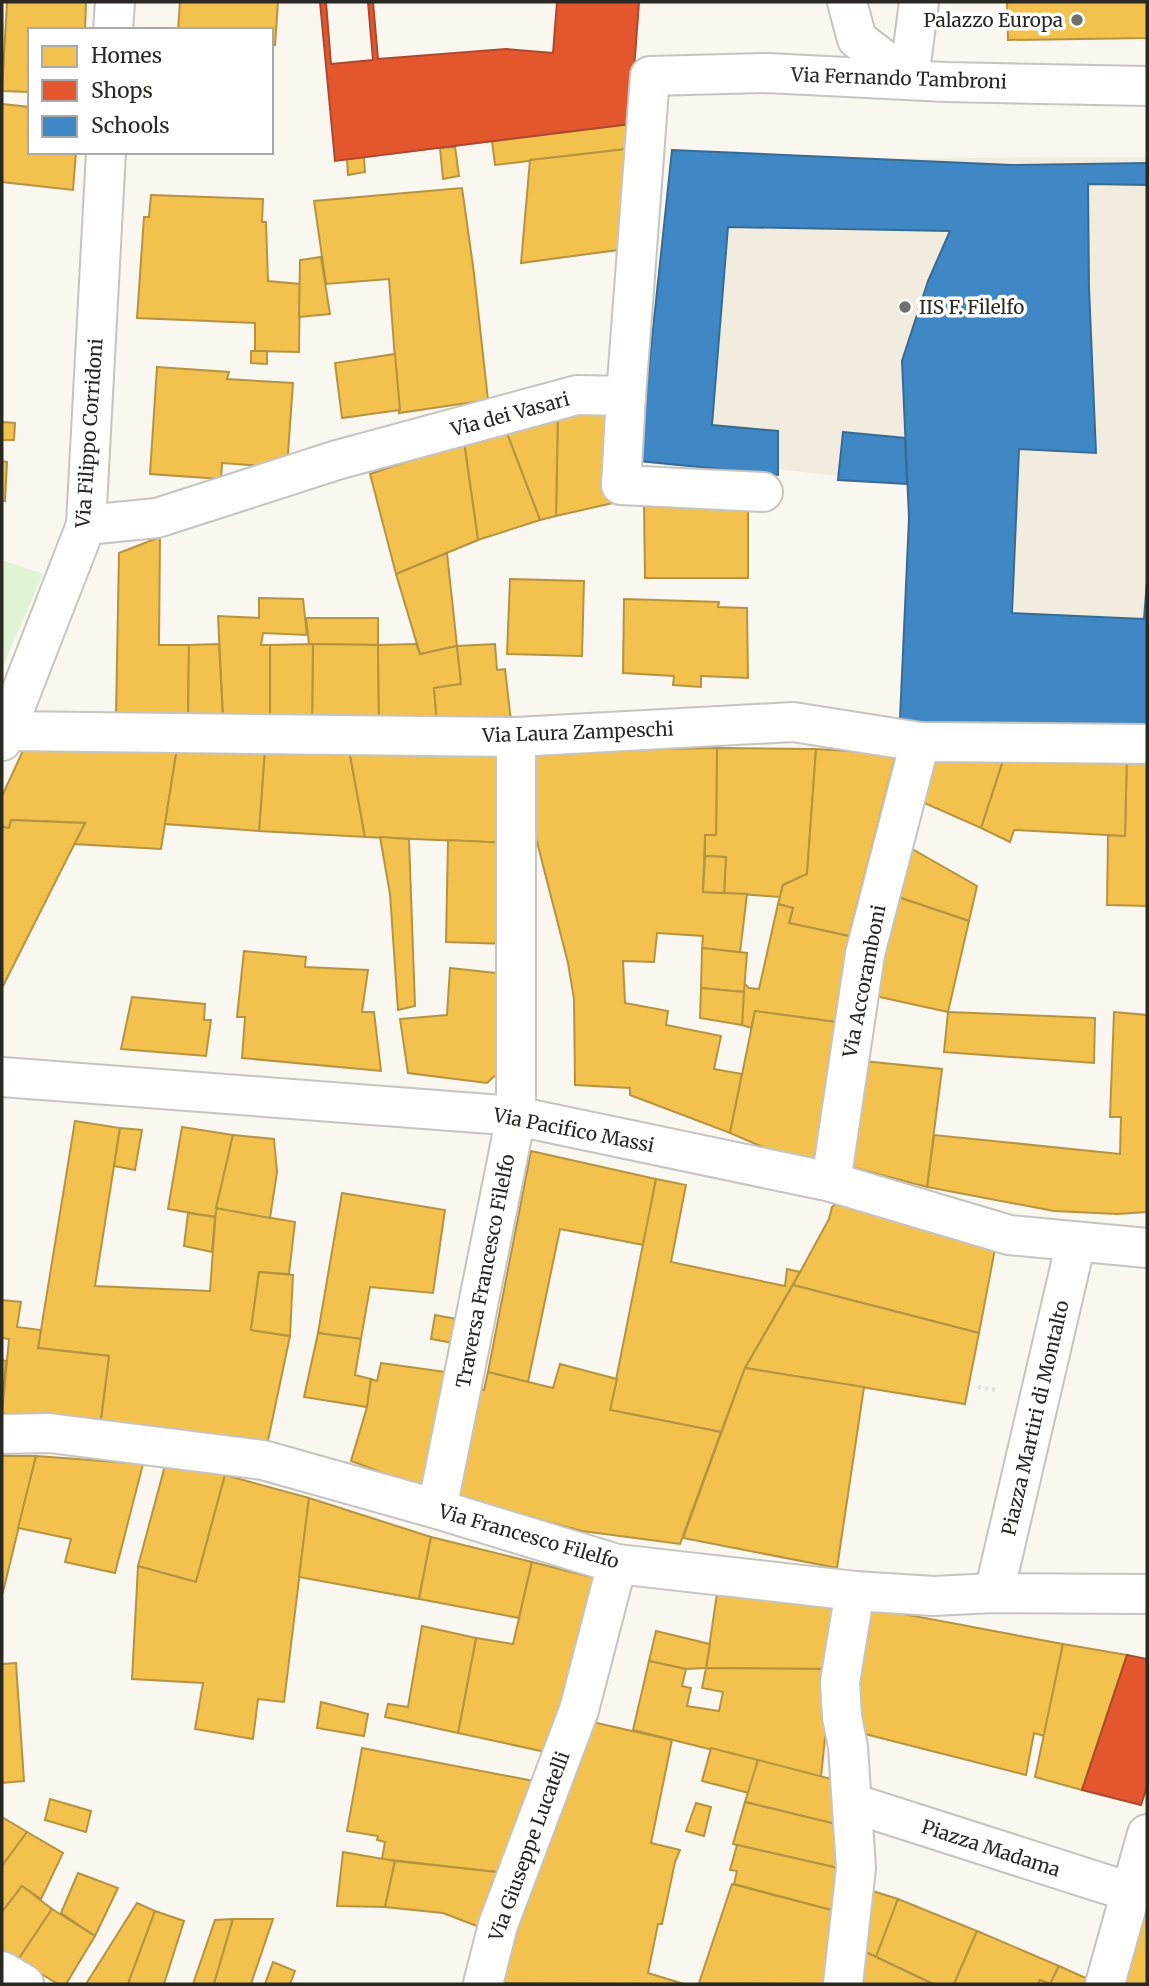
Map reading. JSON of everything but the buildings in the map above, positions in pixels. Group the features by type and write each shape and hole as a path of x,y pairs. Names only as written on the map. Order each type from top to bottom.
{"street":[{"path":"113,28 114,2"},
{"path":"847,2 857,39 909,79"},
{"path":"909,79 919,2"},
{"name":"Via Fernando Tambroni","path":"626,396 650,76 767,73 1147,86"},
{"name":"Via Filippo Corridoni","path":"4,736 86,525 106,154"},
{"name":"Via dei Vasari","path":"86,525 157,518 337,460 577,395 626,396"},
{"path":"626,396 621,485 763,492"},
{"name":"Via Laura Zampeschi","path":"4,736 516,737 793,722 919,742 1147,744"},
{"name":"Traversa Francesco Filelfo","path":"437,1509 516,1116 516,737"},
{"name":"Via Accoramboni","path":"831,1182 865,954 919,742"},
{"name":"Via Pacifico Massi","path":"2,1077 516,1116 831,1182 1009,1235 1076,1242"},
{"path":"1076,1242 1147,1248"},
{"name":"Piazza Martiri di Montalto","path":"994,1593 1076,1242"},
{"name":"Via Francesco Filelfo","path":"2,1434 49,1433 263,1460 617,1564 855,1591 933,1597 994,1593 1147,1594"},
{"name":"Via Giuseppe Lucatelli","path":"483,1984 498,1925 579,1710 617,1564"},
{"path":"843,1984 856,1868 848,1747 842,1717 840,1682 855,1591"},
{"name":"Piazza Madama","path":"852,1803 1130,1892"},
{"path":"1107,1974 1147,1834"},
{"path":"2,1971 24,1984"}],"shaded area":[{"name":"IIS F. Filelfo","path":"1147,157 1147,722 909,712 915,485 648,454 678,160"}],"green space":[{"path":"2,560 43,574 2,668"}],"place":[{"name":"Palazzo Europa","path":"1077,20"},
{"name":"IIS F. Filelfo","path":"905,307"}]}
